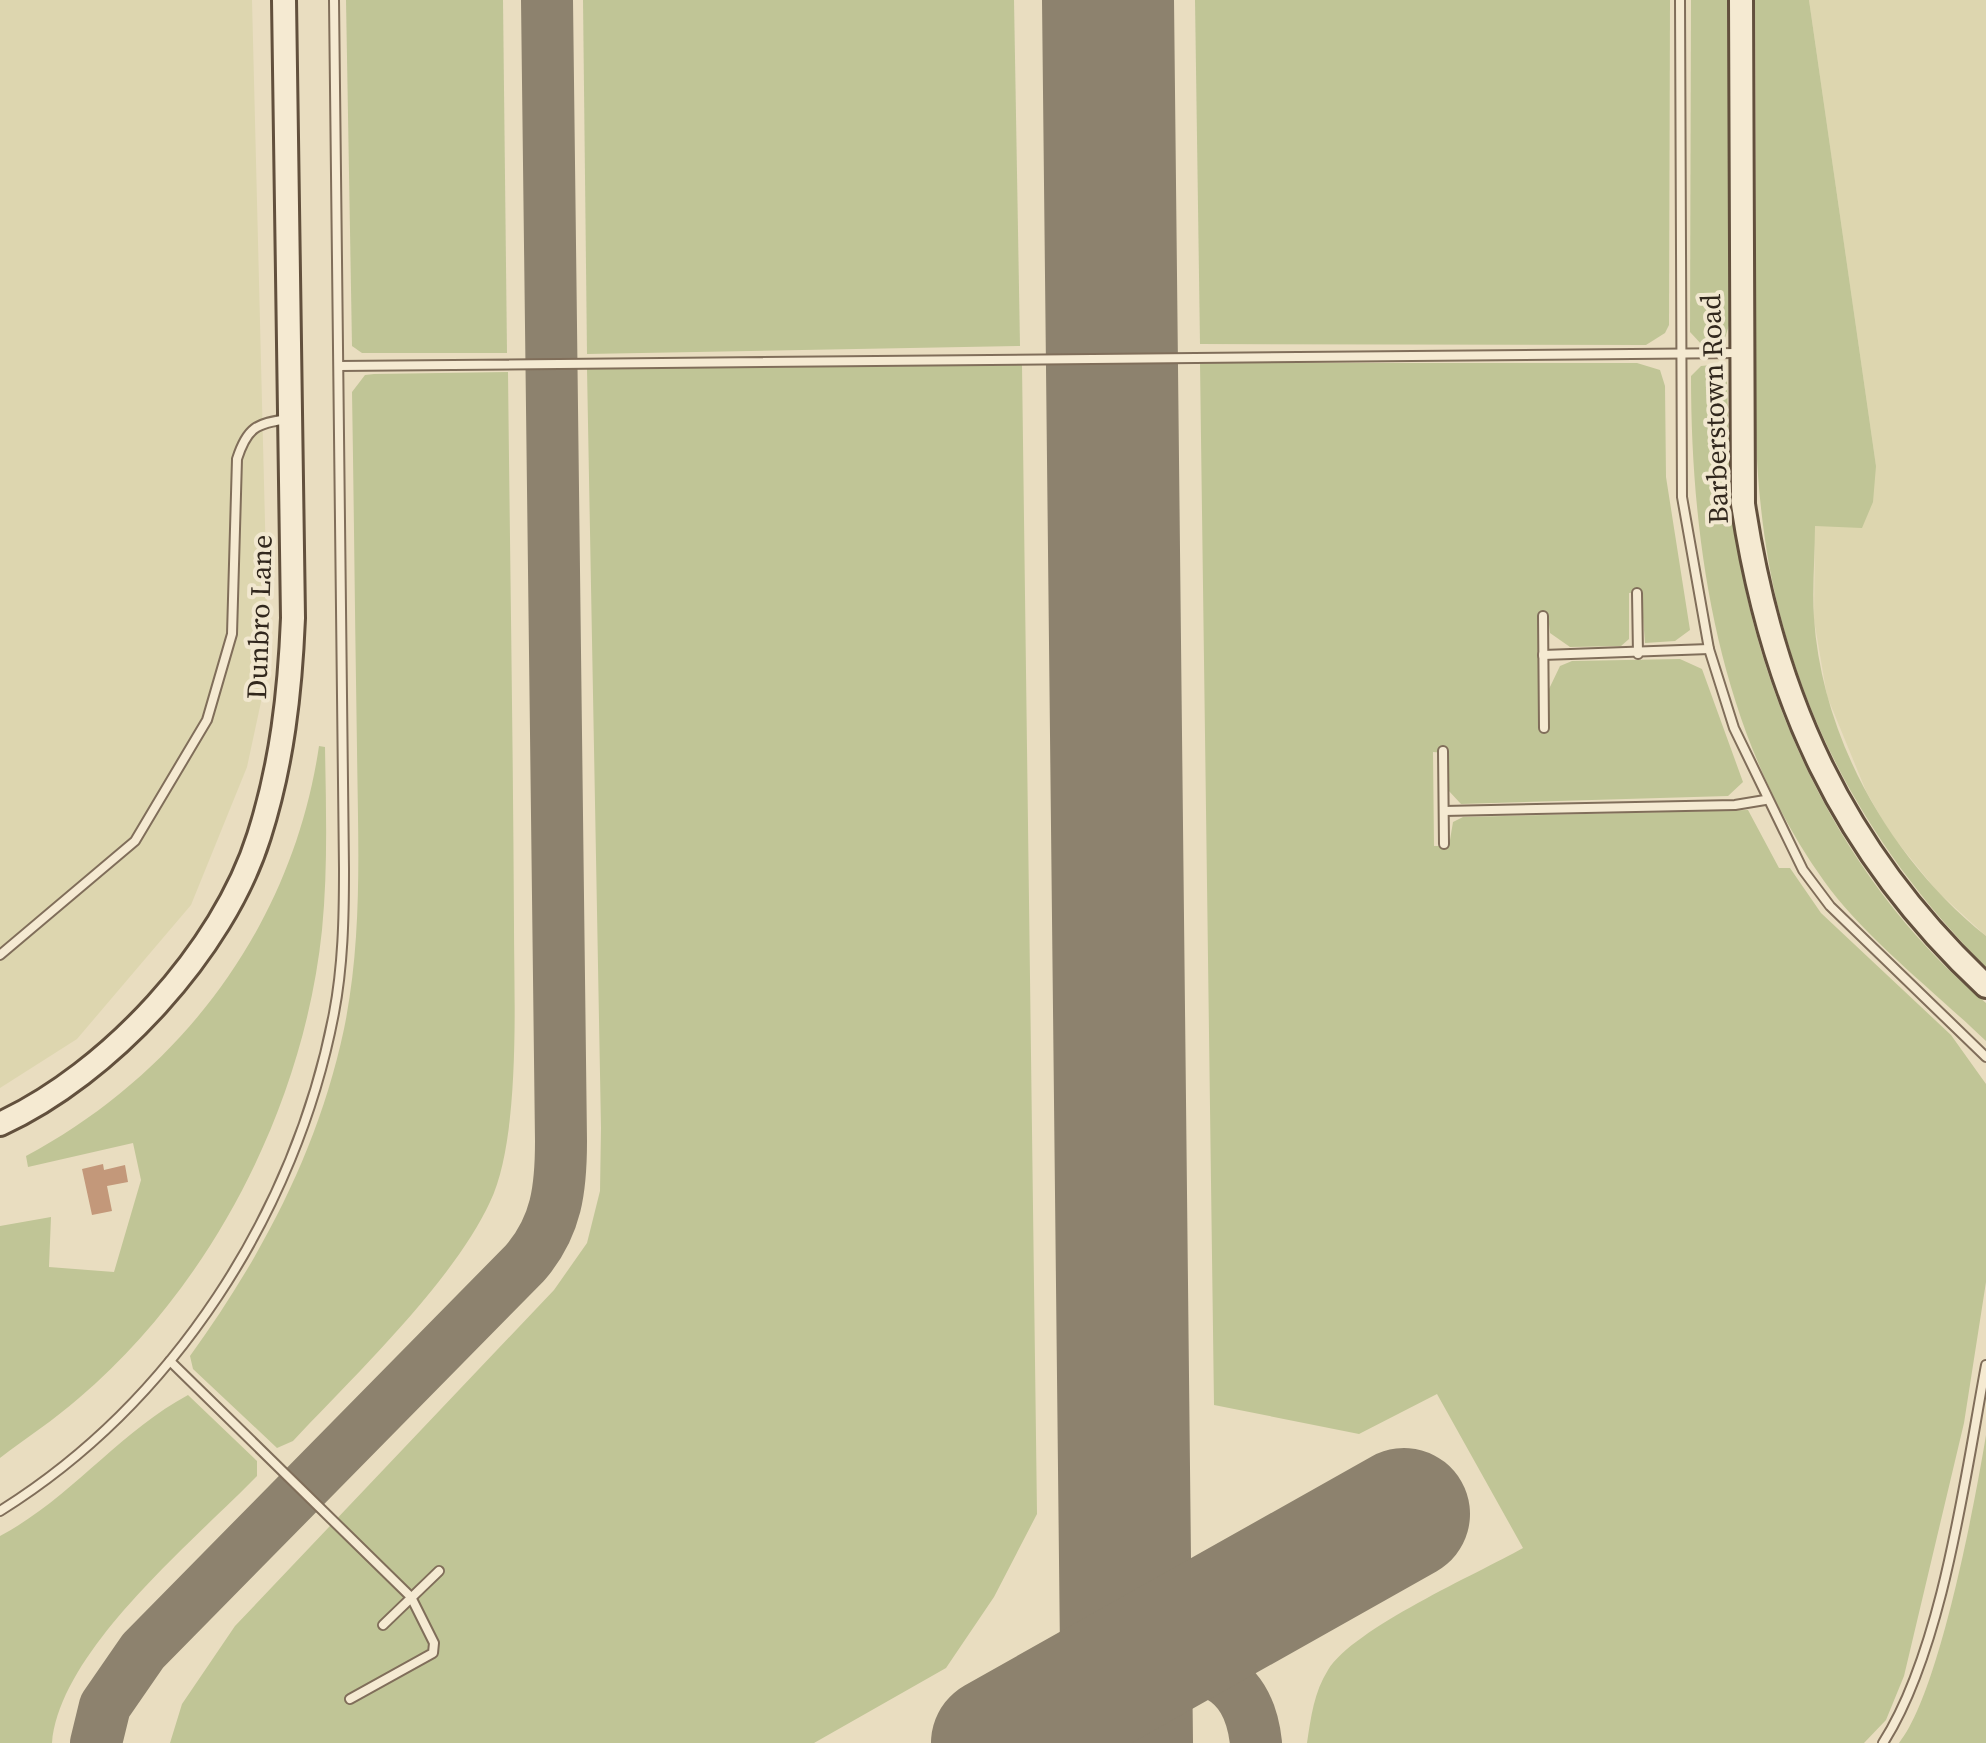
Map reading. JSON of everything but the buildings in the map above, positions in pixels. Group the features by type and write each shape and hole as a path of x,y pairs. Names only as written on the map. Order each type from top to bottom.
{"main road":[{"name":"Dunbro Lane","path":"0,1124 75,1080 160,1002 217,924 258,840 279,764 290,690 292,418 284,0"},
{"name":"Barberstown Road","path":"1741,0 1743,504 1755,583 1777,664 1842,812 1888,880 1949,951 1986,986"}],"lane":[{"path":"0,1511 81,1451 170,1361 245,1252 287,1168 315,1088 334,1013 344,936 344,869 334,0"},
{"path":"1680,0 1682,497 1709,649 1734,728 1765,800 1803,870 1830,906 1986,1057"},
{"path":"339,366 1741,353"},
{"path":"0,955 135,842 180,772 207,720 232,634 237,458 245,435 257,423 292,418"},
{"path":"1637,593 1638,654"},
{"path":"1543,616 1544,728"},
{"path":"1544,655 1709,649"},
{"path":"1442,750 1444,844"},
{"path":"1444,811 1734,806 1765,800"},
{"path":"170,1361 411,1598 434,1643 433,1653 350,1699"},
{"path":"1883,1743 1903,1712 1918,1674 1959,1504 1986,1365"},
{"path":"383,1625 439,1571"}],"shaded area":[{"path":"0,0 252,0 267,603 264,688 247,767 191,905 77,1039 0,1088"},
{"path":"1809,0 1986,0 1986,936 1937,891 1890,833 1866,791 1827,696 1814,620 1815,525 1876,466"}],"green space":[{"path":"346,0 503,0 507,353 362,353 352,346"},
{"path":"583,0 1014,0 1020,346 587,354"},
{"path":"1195,0 1670,0 1669,325 1665,333 1646,345 1200,344"},
{"path":"1691,0 1731,0 1731,319 1724,341 1704,347 1690,332"},
{"path":"1755,0 1809,0 1876,466 1873,502 1862,528 1815,526 1813,607 1820,664 1831,709 1868,795 1921,872 1986,936 1986,967 1900,867 1864,813 1807,699 1786,638 1771,574 1758,481"},
{"path":"1200,363 1637,363 1660,370 1665,386 1666,477 1690,630 1675,641 1645,643 1641,592 1629,593 1629,639 1621,646 1570,647 1550,633 1548,615 1538,615 1539,728 1549,728 1549,689 1560,666 1572,661 1680,659 1702,669 1743,782 1728,796 1461,804 1448,790 1447,753 1433,752 1434,846 1449,846 1453,822 1463,817 1748,810 1779,868 1790,868 1821,913 1951,1035 1986,1084 1986,1282 1964,1423 1904,1676 1886,1720 1864,1743 1307,1743 1319,1687 1342,1654 1389,1620 1523,1548 1437,1394 1359,1434 1214,1405"},
{"path":"1022,365 1037,1514 994,1597 946,1668 814,1743 170,1743 182,1704 235,1626 554,1290 587,1243 600,1191 601,1128 587,369"},
{"path":"1711,365 1724,371 1727,383 1733,509 1751,614 1793,739 1822,799 1894,909 1938,959 1986,1003 1986,1041 1840,902 1788,825 1759,765 1718,639 1697,508 1691,376 1701,366"},
{"path":"508,372 515,1027 511,1105 500,1175 473,1233 427,1296 293,1441 277,1448 193,1369 190,1356 264,1241 303,1160 333,1074 350,994 358,854 352,392 365,375"},
{"path":"319,746 325,747 326,793 322,930 312,995 273,1124 210,1246 171,1301 127,1352 79,1398 0,1458 0,1226 51,1217 49,1267 114,1272 141,1180 133,1143 28,1167 26,1156 83,1122 134,1081 181,1036 222,986 256,931 284,873 305,811"},
{"path":"188,1395 257,1461 257,1476 166,1565 104,1635 78,1671 60,1708 52,1743 0,1743 0,1536 49,1504 139,1427"},
{"path":"1986,1435 1986,1743 1899,1743 1914,1718 1941,1642"}],"taxiway":[{"path":"96,1743 105,1706 143,1651 525,1263 544,1235 555,1206 561,1141 547,0"},
{"path":"1095,0 1108,78"},
{"path":"1140,1663 1183,1665 1218,1676 1243,1700 1256,1743"}],"runway":[{"path":"1108,0 1127,1743"},
{"path":"997,1743 1404,1514"}]}
